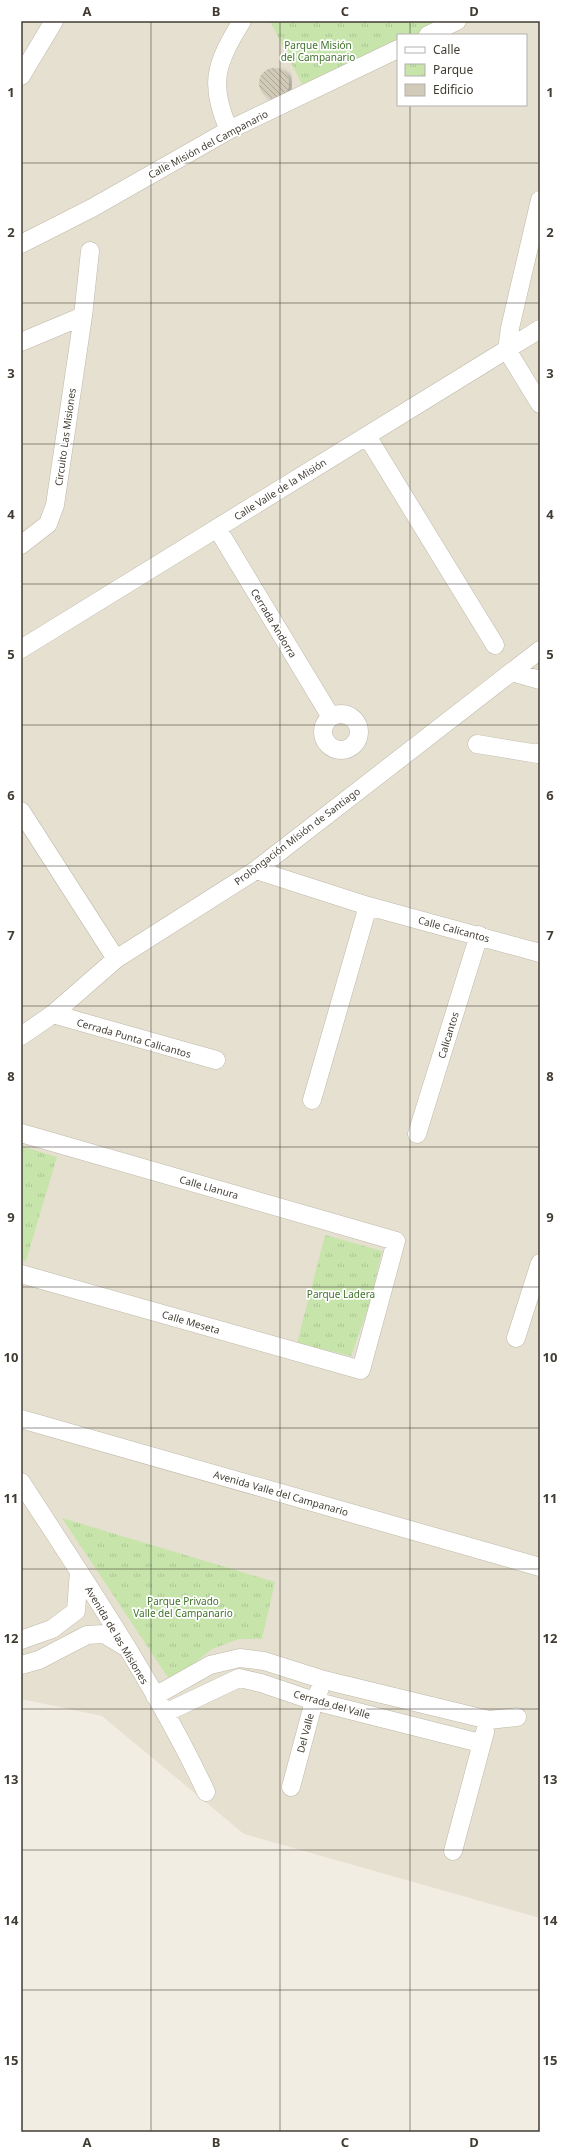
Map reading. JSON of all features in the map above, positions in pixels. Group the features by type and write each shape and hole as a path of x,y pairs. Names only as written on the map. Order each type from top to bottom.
{"street":[{"path":"21,76 54,21"},
{"path":"229,130 219,109 216,93 218,74 223,54 242,21"},
{"path":"430,34 457,21"},
{"name":"Calle Misión del Campanario","path":"21,244 92,208 229,130 397,49"},
{"path":"540,200 538,219 510,328 507,350 540,404"},
{"name":"Circuito Las Misiones","path":"21,545 48,524 55,505 90,251"},
{"path":"21,342 82,316"},
{"name":"Calle Valle de la Misión","path":"21,649 540,329"},
{"path":"367,436 495,645"},
{"name":"Cerrada Andorra","path":"216,528 331,717"},
{"name":"Prolongación Misión de Santiago","path":"21,1036 53,1014 116,959 256,870 540,650"},
{"path":"512,672 540,680"},
{"path":"477,744 538,754 540,752"},
{"path":"21,811 116,959"},
{"name":"Calle Calicantos","path":"256,870 368,906 479,935 540,953"},
{"path":"312,1100 368,906"},
{"name":"Calicantos","path":"417,1134 479,935"},
{"name":"Cerrada Punta Calicantos","path":"53,1014 216,1060"},
{"name":"Calle Llanura","path":"21,1132 396,1241 361,1370"},
{"path":"516,1338 540,1263"},
{"name":"Calle Meseta","path":"21,1274 361,1370"},
{"name":"Avenida Valle del Campanario","path":"21,1419 540,1567"},
{"name":"Avenida de las Misiones","path":"21,1482 79,1571 181,1739 206,1792"},
{"path":"42,1659 28,1638 52,1629 76,1611 79,1571"},
{"path":"21,1665 42,1659 87,1635 104,1634 125,1647"},
{"path":"165,1713 239,1678 240,1658"},
{"path":"155,1696 210,1665 240,1658 264,1661 324,1680 489,1720 517,1717"},
{"name":"Cerrada del Valle","path":"239,1678 261,1683 314,1701 480,1743"},
{"name":"Del Valle","path":"291,1787 314,1701 324,1680"},
{"path":"453,1851 480,1743 489,1720"}],"shaded area":[{"path":"21,21 540,21 540,1918 244,1834 102,1716 21,1699"}],"green space":[{"name":"Parque Misión del Campanario","path":"270,21 445,21 418,34 397,34 397,44 305,90"},
{"path":"21,1146 57,1157 26,1261 21,1260"},
{"name":"Parque Ladera","path":"325,1235 382,1251 370,1303 351,1356 297,1343"},
{"name":"Parque Privado Valle del Campanario","path":"62,1518 275,1582 262,1639 239,1639 212,1649 171,1682"}],"building":[{"path":"274,68 280,69 288,77 288,89 280,97 274,98 268,97 260,89 259,83 260,77 268,69"}]}
